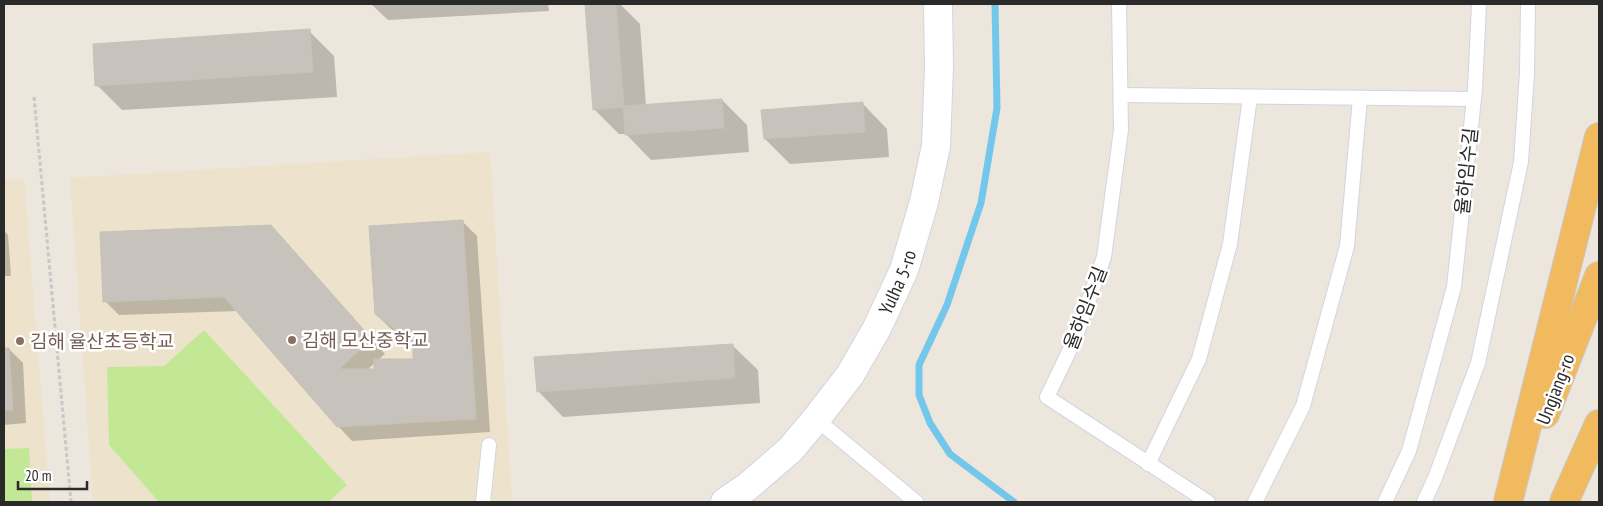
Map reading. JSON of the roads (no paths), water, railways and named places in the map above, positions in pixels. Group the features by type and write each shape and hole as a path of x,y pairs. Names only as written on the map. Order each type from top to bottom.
{"highway":[{"path":"1510,502 1599,137"},
{"name":"Ungjang-ro","path":"1510,502 1599,276"},
{"path":"1564,502 1599,426"}],"street":[{"name":"Yulha 5-ro","path":"725,502 747,487 790,450 816,419 850,374 877,328 904,270 924,202 936,146 939,67 938,4"}],"lane":[{"name":"율하임수길","path":"1118,4 1121,130 1104,257 1075,339 1047,397 1208,502"},
{"name":"율하임수길","path":"1385,502 1409,451 1454,287 1474,99 1479,4"},
{"path":"1424,502 1435,478 1478,363 1521,162 1527,73 1528,4"},
{"name":"율하임수길","path":"1121,96 1474,99"},
{"path":"1148,464 1199,359 1230,244 1250,97"},
{"path":"1255,502 1303,406 1347,246 1360,98"},
{"path":"816,419 916,502"},
{"path":"484,502 489,444"}],"waterway":[{"path":"995,4 997,108 981,203 947,305 919,365 919,395 930,423 950,454 1014,502"}],"place":[{"name":"김해 모산중학교","path":"292,340"},
{"name":"김해 율산초등학교","path":"20,341"}]}
